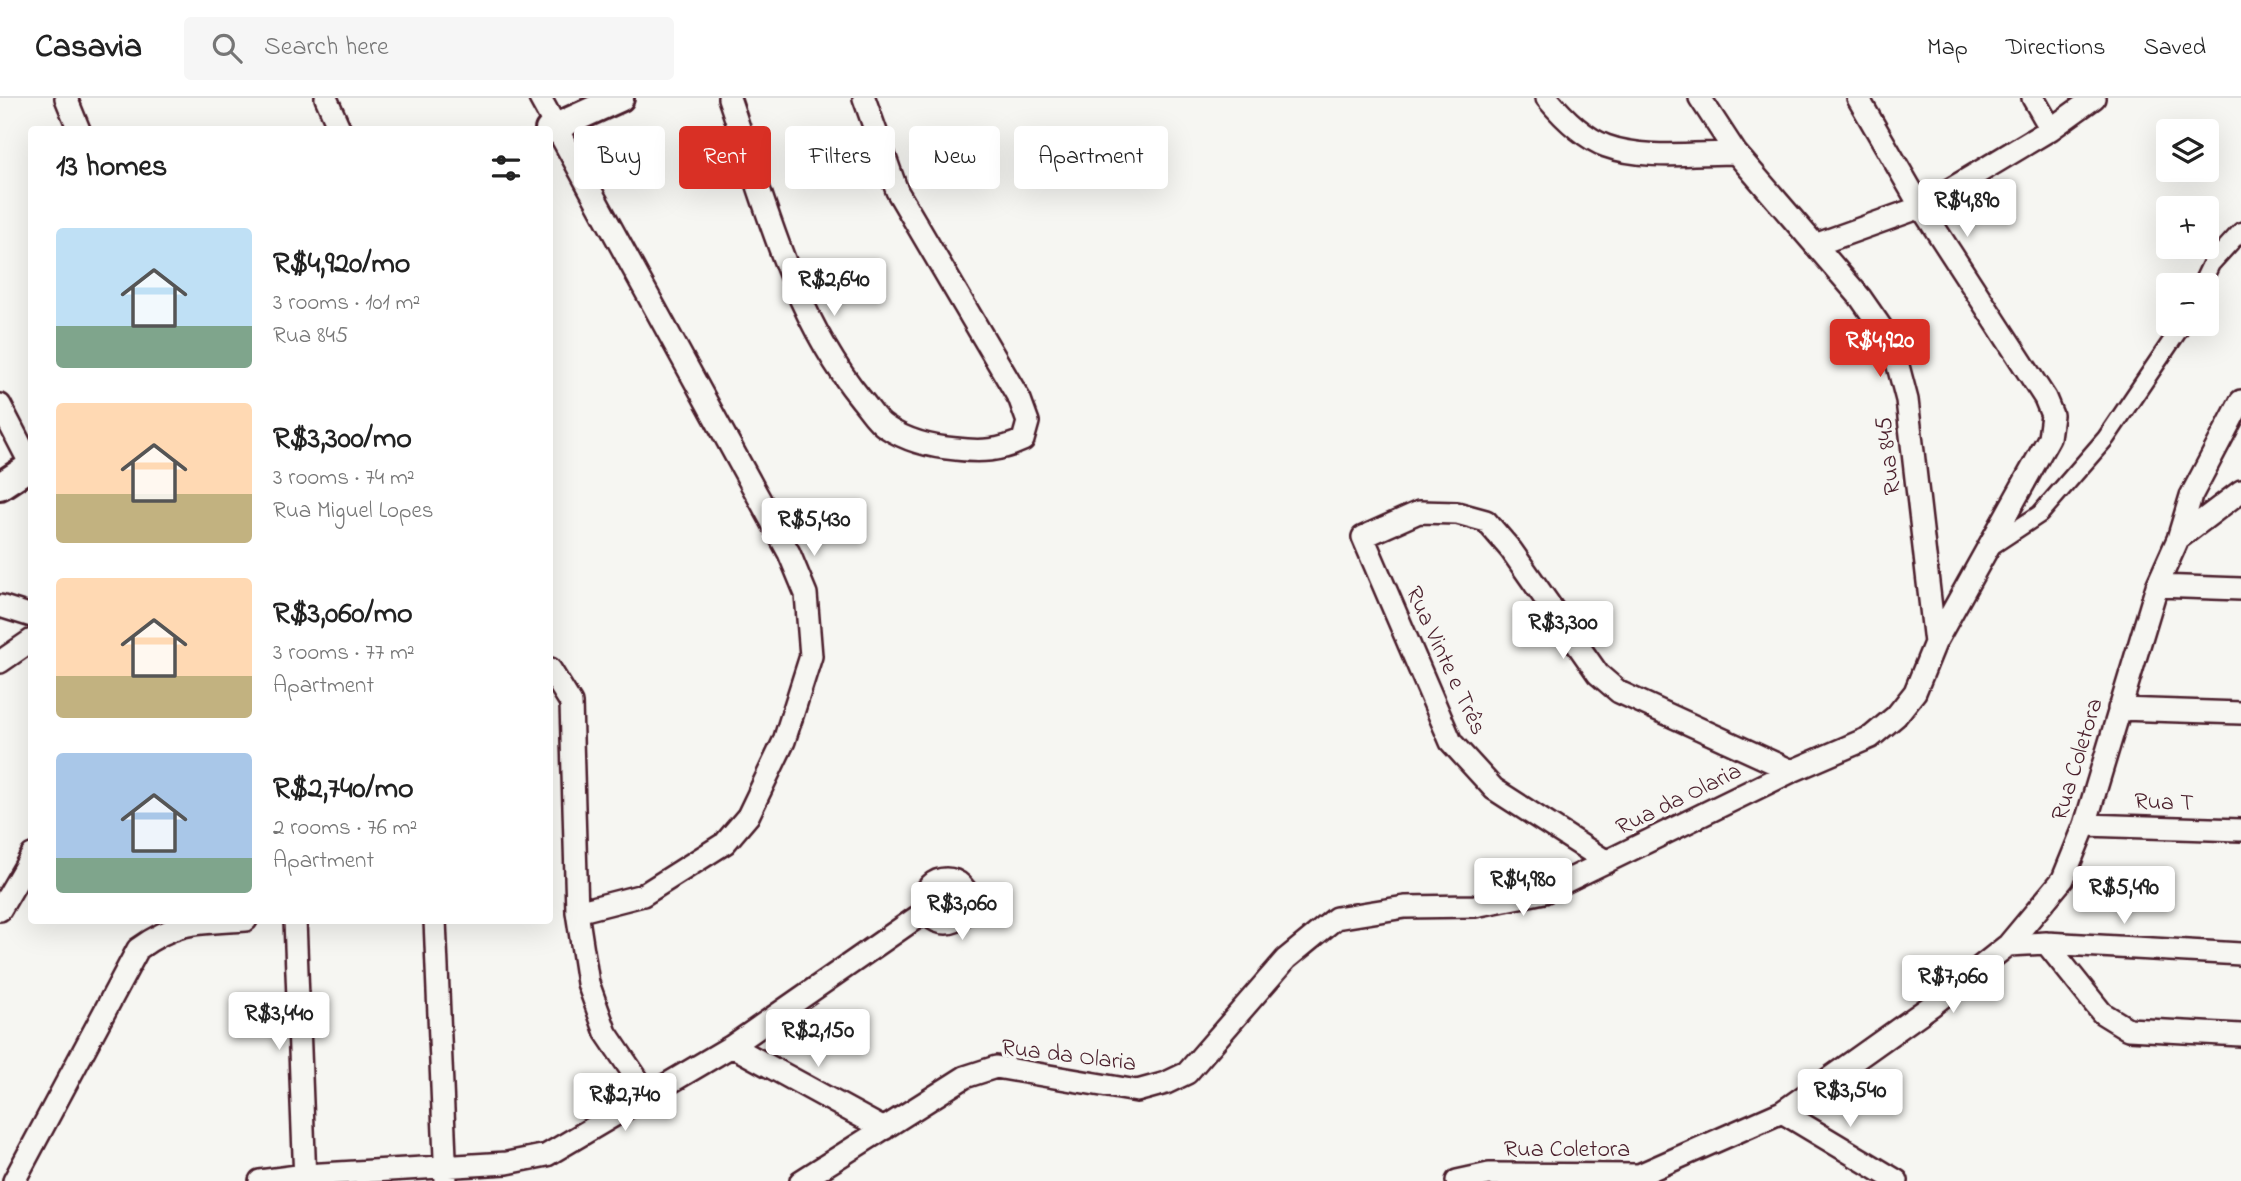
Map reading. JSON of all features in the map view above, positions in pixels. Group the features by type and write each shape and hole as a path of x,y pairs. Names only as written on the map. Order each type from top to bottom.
{"street":[{"path":"66,98 77,126"},
{"path":"326,98 338,126"},
{"path":"540,98 551,126"},
{"path":"553,128 620,98"},
{"path":"729,98 788,270 819,336 850,385 884,426 926,446 983,452 1004,449 1023,440 1028,422 1020,400 897,191 864,98"},
{"path":"1547,98 1565,120 1605,146 1650,153 1736,153"},
{"name":"Rua 845","path":"1700,98 1736,153 1860,297 1892,343 1907,400 1935,643"},
{"path":"1858,98 1922,207"},
{"path":"2034,98 2051,128"},
{"path":"1815,245 1922,207 2051,128 2094,98"},
{"path":"553,130 789,553 806,594 811,656 784,741 748,816 725,843 643,895 577,912"},
{"name":"Rua da Olaria","path":"805,1180 965,1077 996,1067 1137,1091 1167,1083 1187,1073 1286,959 1336,918 1405,907 1489,904 1544,892 1792,771 1871,737 1896,716 1915,692 1935,643 2049,438 2052,415 2045,398 1922,207"},
{"path":"2207,273 2211,264 2241,231"},
{"path":"1987,549 2039,514 2073,476 2106,438 2175,336"},
{"path":"2178,538 2191,496 2241,401"},
{"path":"0,405 28,459"},
{"path":"0,486 28,467"},
{"name":"Rua Coletora","path":"1457,1181 1489,1174 1645,1178 1782,1112 1931,1006 2008,945 2063,879 2085,825 2157,586 2178,538 2241,491"},
{"name":"Rua Vinte e Três","path":"1606,862 1494,789 1451,742 1363,537 1419,512 1457,513 1486,521 1511,550 1598,674 1619,692 1792,771"},
{"path":"2157,586 2241,589"},
{"path":"0,606 28,615"},
{"path":"0,662 28,643"},
{"path":"553,673 571,703 577,912 588,983 606,1032 648,1095"},
{"path":"2119,709 2241,713"},
{"name":"Rua T","path":"2085,825 2241,830"},
{"path":"0,910 28,862"},
{"path":"260,1181 446,1175 547,1155 732,1046 926,911"},
{"path":"14,1181 138,949 160,933 184,924"},
{"path":"295,924 305,1178"},
{"path":"435,924 446,1175"},
{"path":"2046,943 2102,1013 2128,1029 2241,1035"},
{"path":"2008,945 2046,943 2241,954"},
{"path":"732,1046 884,1129"},
{"path":"1782,1112 1897,1181"},
{"path":"0,1172 7,1181"}]}
